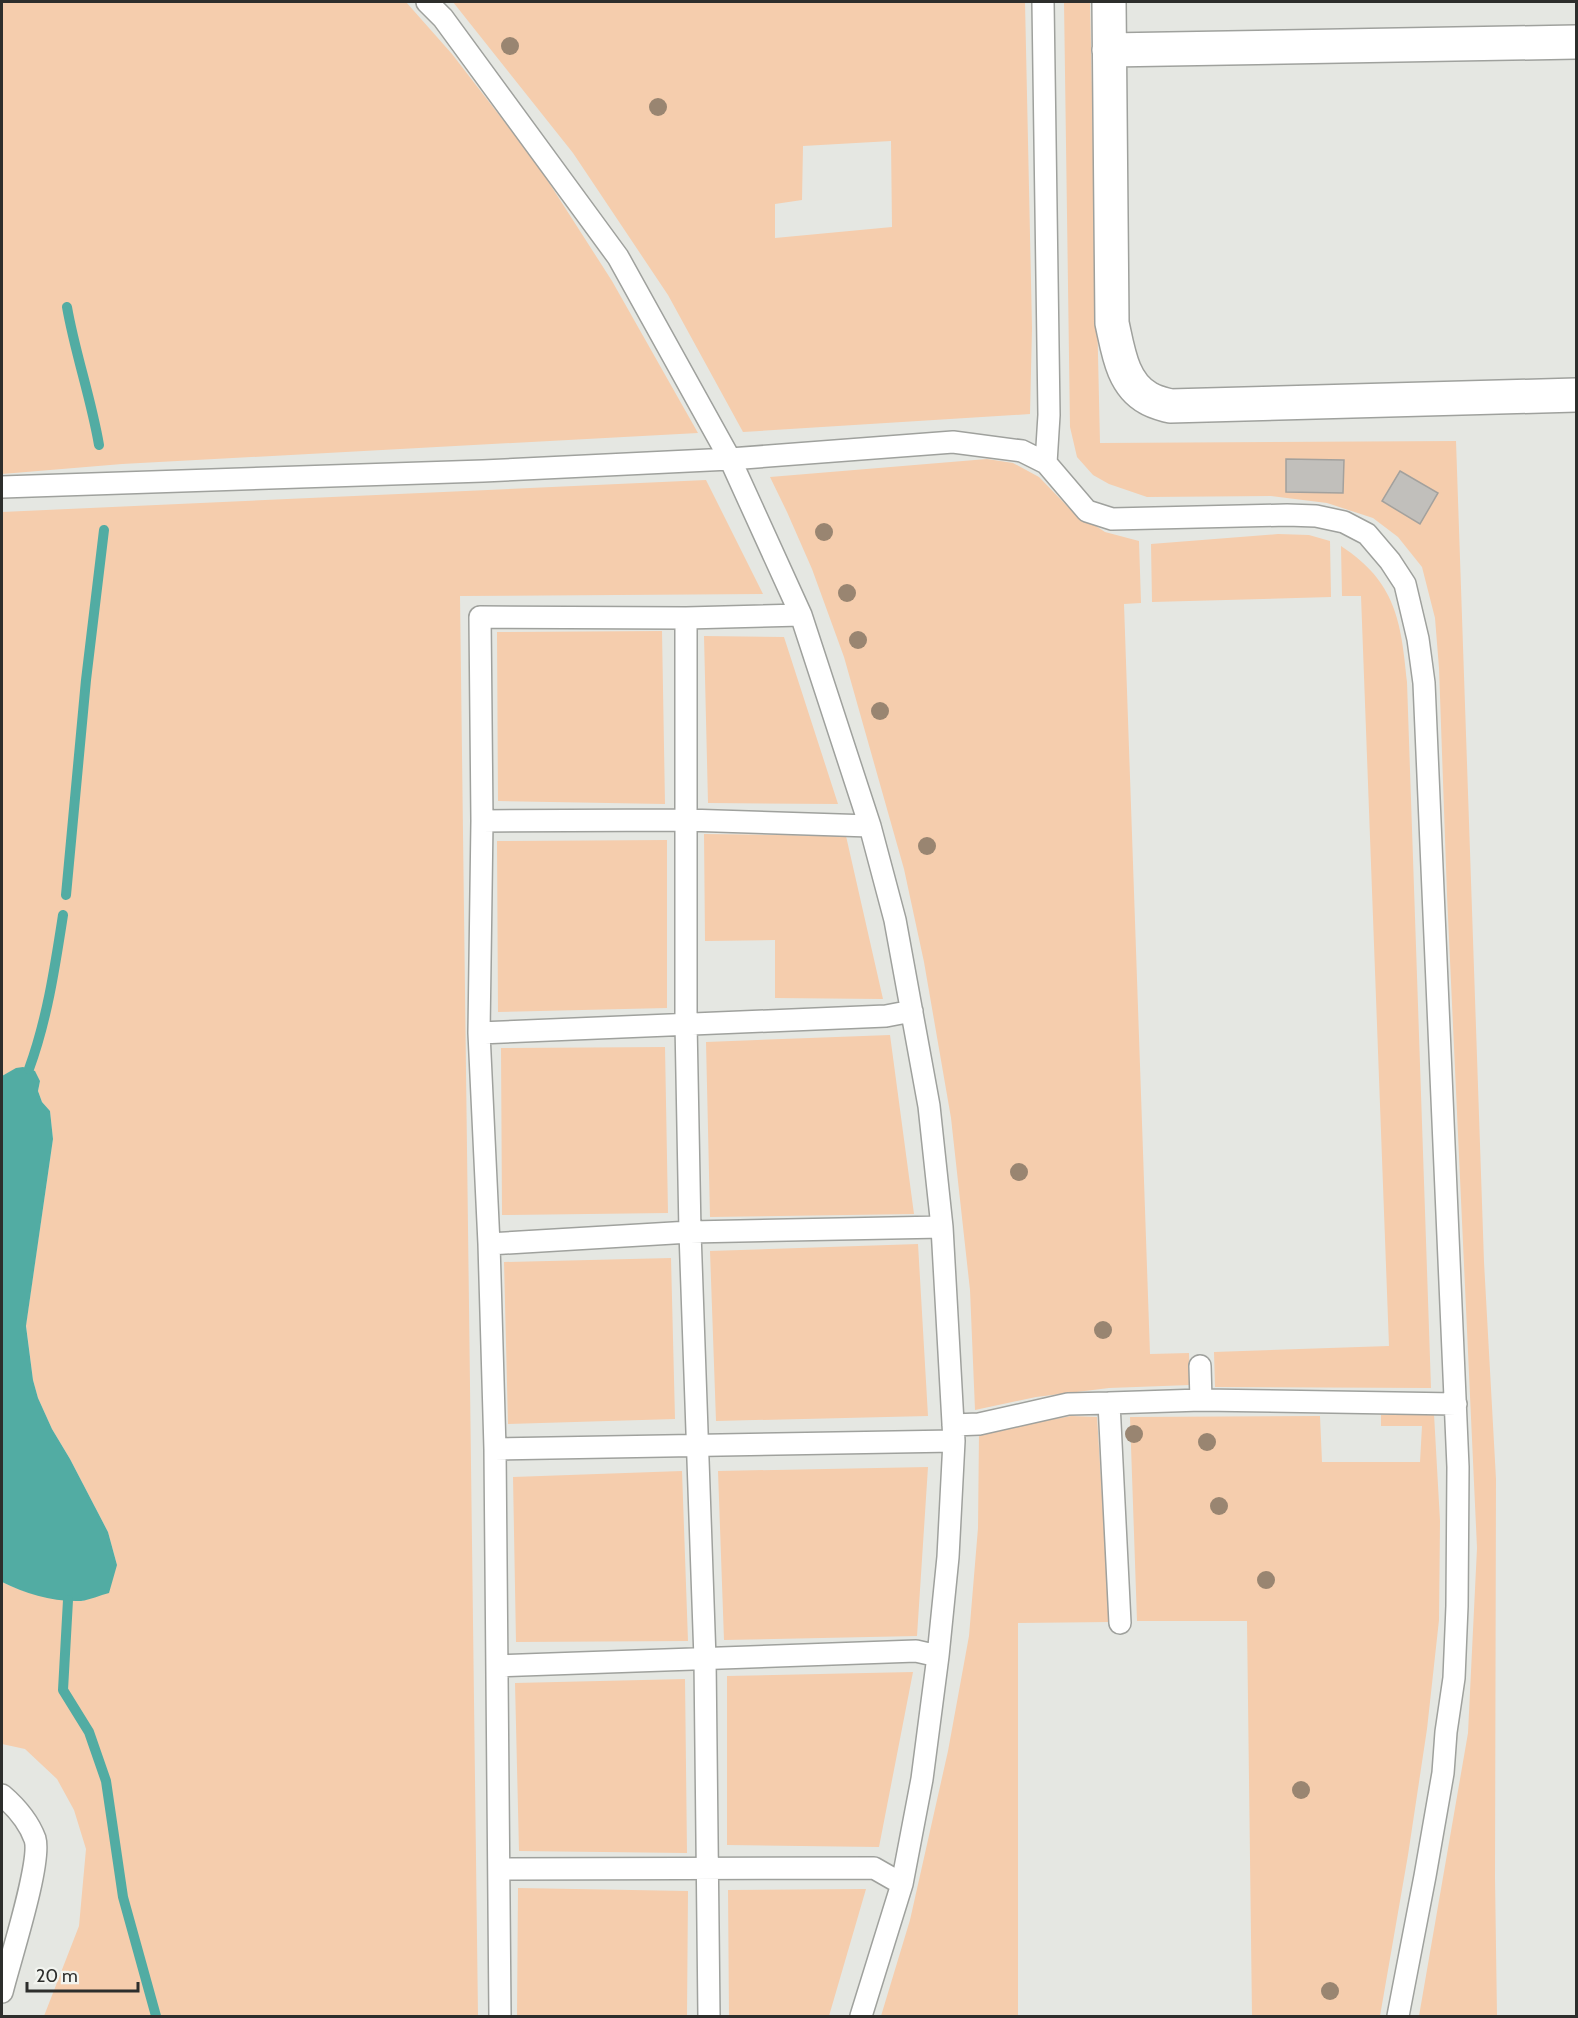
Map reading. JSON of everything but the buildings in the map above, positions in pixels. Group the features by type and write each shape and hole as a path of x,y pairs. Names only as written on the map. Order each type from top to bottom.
{"street":[{"path":"1109,2 1112,323 1120,357 1130,384 1148,398 1170,406 1576,395"},
{"path":"1109,50 1576,42"}],"lane":[{"path":"427,2 443,18 618,257 730,459 801,615 870,826 895,920 929,1106 942,1227 954,1433 948,1557 922,1779 902,1884 861,2016"},
{"path":"1043,2 1049,415 1046,463"},
{"path":"2,487 483,471 730,459 953,442 1022,451 1046,463 1087,511 1112,519 1316,516 1344,522 1367,534 1390,561 1405,584 1418,639 1424,683 1456,1404 1458,1535 1454,1678 1443,1773 1398,2016"},
{"path":"500,2016 495,1449 489,1244 479,1033 482,821 480,617 686,618 801,615"},
{"path":"686,618 686,1023 690,1233 705,1659 709,2016"},
{"path":"482,821 686,820 870,826"},
{"path":"479,1033 886,1016 912,1011"},
{"path":"489,1244 690,1233 942,1227"},
{"path":"1200,1366 1201,1400"},
{"path":"495,1449 697,1447 954,1433 979,1424 1068,1404 1109,1402 1201,1400 1456,1404"},
{"path":"1109,1402 1120,1623"},
{"path":"497,1666 916,1651 938,1656"},
{"path":"2,1795 20,1811 35,1840 33,1876 2,1992"},
{"path":"500,1869 874,1868 902,1884"}],"shaded area":[{"path":"2,2 406,2 452,54 537,164 612,281 698,433 122,464 2,474"},
{"path":"453,2 1025,2 1032,328 1030,414 743,432 668,295 573,153","holes":["891,141 892,227 775,238 775,204 802,200 803,146"]},
{"path":"1064,2 1090,2 1100,443 1456,441 1484,1262 1496,1479 1497,2016 1419,2016 1468,1733 1477,1548 1447,895 1439,668 1435,618 1422,567 1398,537 1373,518 1327,503 1271,496 1147,497 1109,484 1093,475 1077,457 1070,427","holes":["1286,459 1343,460 1343,493 1286,492","1400,471 1438,493 1420,524 1382,501"]},
{"path":"987,459 1013,463 1039,477 1070,509 1105,532 1139,541 1141,603 1124,604 1150,1354 1189,1353 1190,1385 1109,1388 1036,1397 975,1410 970,1290 951,1118 924,962 904,869 844,657 812,569 770,477"},
{"path":"706,480 763,594 460,596 478,2016 44,2016 79,1926 86,1849 74,1810 57,1779 25,1749 2,1744 2,1582 41,1596 83,1601 117,1565 108,1532 52,1429 38,1398 33,1380 26,1325 53,1139 50,1111 42,1102 38,1091 40,1081 35,1072 18,1069 2,1076 2,512"},
{"path":"1278,534 1309,535 1330,541 1331,597 1152,602 1151,544"},
{"path":"1341,546 1374,574 1384,589 1398,622 1405,660 1431,1388 1215,1387 1214,1352 1389,1346 1361,596 1342,596"},
{"path":"662,631 665,804 498,801 497,632"},
{"path":"704,636 784,637 838,804 708,803"},
{"path":"704,834 846,836 883,999 775,998 775,940 705,941"},
{"path":"667,840 667,1008 498,1012 497,841"},
{"path":"890,1035 914,1214 710,1217 706,1042"},
{"path":"665,1047 668,1213 502,1215 501,1048"},
{"path":"918,1244 928,1416 716,1421 710,1251"},
{"path":"671,1258 675,1419 508,1424 504,1262"},
{"path":"1434,1414 1440,1521 1439,1620 1427,1729 1380,2016 1252,2016 1247,1621 1137,1621 1130,1417 1320,1416 1322,1462 1420,1462 1422,1426 1381,1426 1381,1415"},
{"path":"1071,1416 1097,1417 1110,1622 1018,1623 1018,2016 881,2016 910,1920 948,1751 969,1636 978,1528 979,1433"},
{"path":"928,1467 917,1636 724,1640 718,1471"},
{"path":"682,1471 688,1641 516,1642 513,1477"},
{"path":"913,1672 879,1847 727,1845 727,1676"},
{"path":"685,1679 687,1853 519,1851 515,1683"},
{"path":"518,1888 688,1891 687,2016 517,2016"},
{"path":"866,1889 829,2016 729,2016 728,1890"}],"water":[{"path":"23,1067 35,1071 40,1081 38,1091 42,1102 50,1111 53,1139 26,1326 33,1380 38,1398 52,1429 108,1532 117,1565 109,1593 81,1601 40,1596 2,1582 2,1076 16,1068"}],"waterway":[{"path":"67,307 99,445"},
{"path":"66,895 86,680 104,530"},
{"path":"29,1069 46,1012 63,915"},
{"path":"68,1600 63,1690 89,1732 106,1781 123,1897 156,2016"}]}
